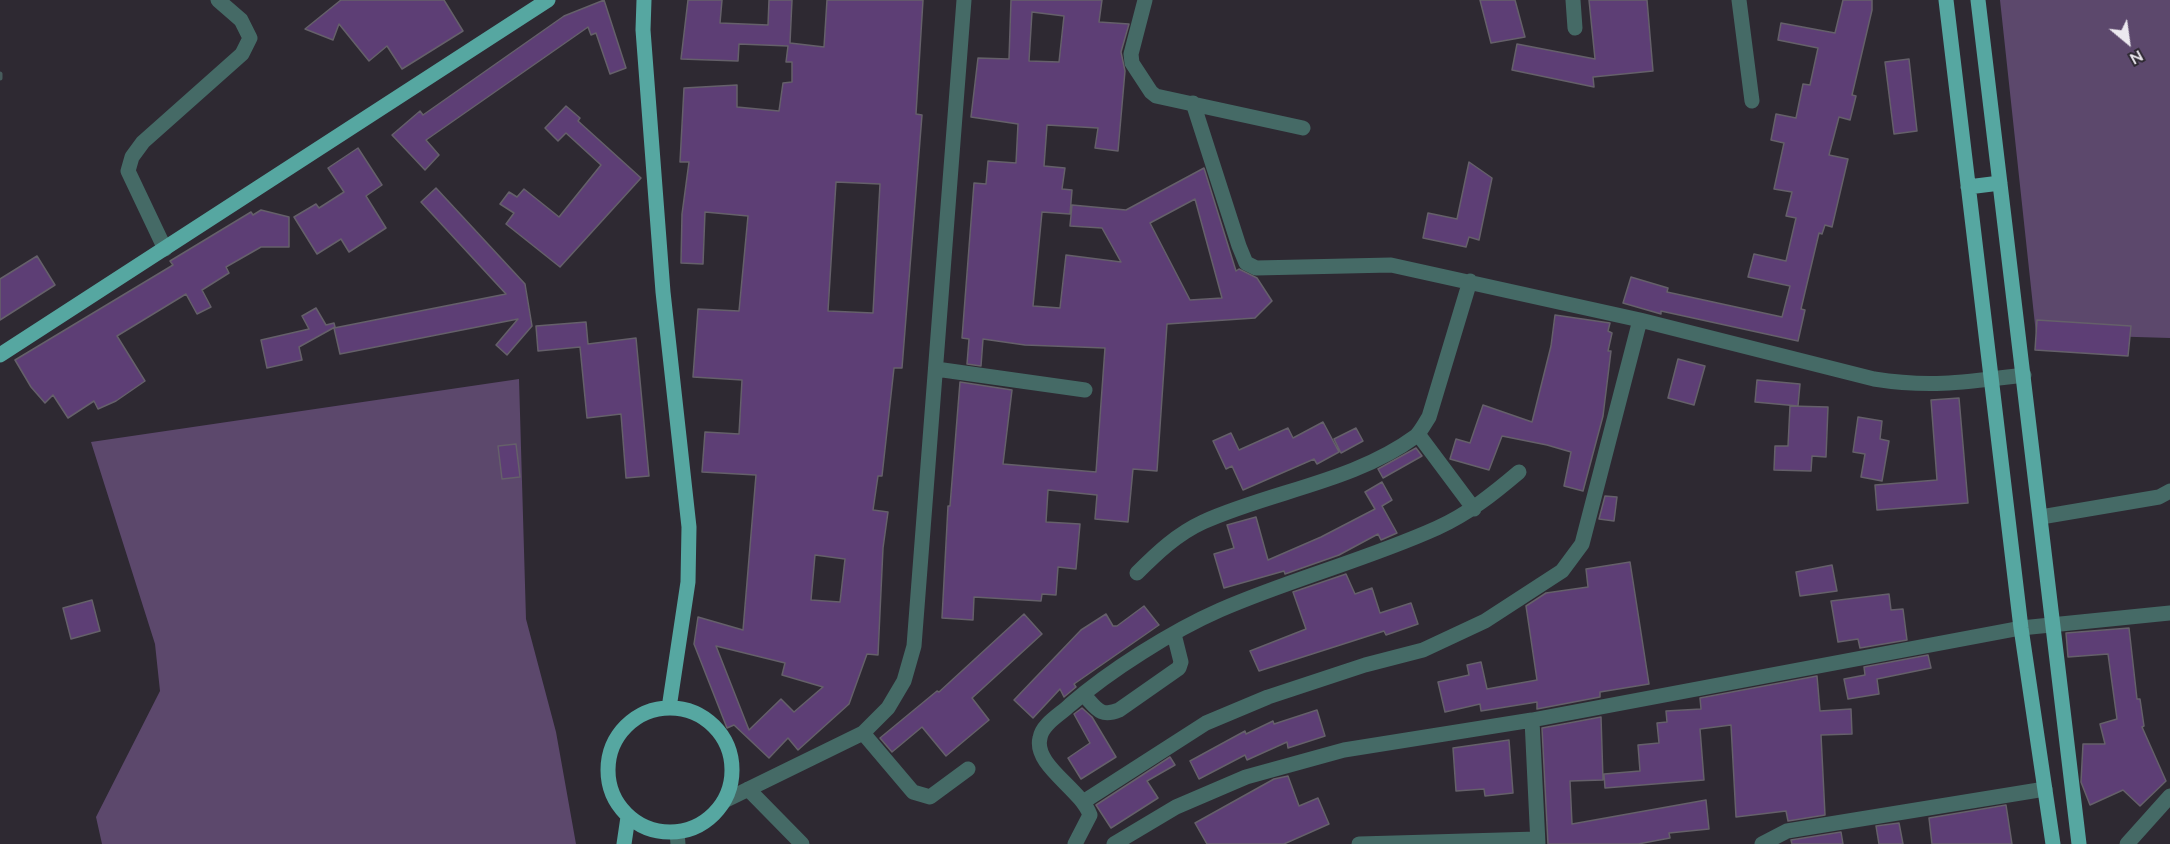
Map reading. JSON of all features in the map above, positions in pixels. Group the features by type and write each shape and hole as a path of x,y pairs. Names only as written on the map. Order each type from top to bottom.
{"main road":[{"path":"0,355 548,0"},
{"path":"644,0 644,30 663,292 689,527 688,582 669,708"},
{"path":"1946,0 2021,628 2053,844"},
{"path":"1978,0 2079,844"},
{"path":"1968,187 2001,183"},
{"path":"669,708 689,711 701,716 720,733 731,757 733,770 724,801 712,817 677,838 651,830 628,817 619,807 609,784 607,771 613,745 624,729 639,716 669,708"},
{"path":"624,844 628,817"}],"street":[{"path":"165,249 129,171 132,157 143,142 242,54 250,38 241,20 218,0"},
{"path":"724,801 863,733 888,708 904,681 914,646 964,0"},
{"path":"1145,0 1136,29 1131,54 1132,63 1156,96 1303,128"},
{"path":"1572,0 1575,28"},
{"path":"1739,0 1752,101"},
{"path":"1193,103 1246,263 1256,267 1391,265 1640,320 1884,380 1914,385 1949,385 2024,375"},
{"path":"1137,573 1163,547 1200,523 1262,498 1298,489 1363,464 1418,434 1430,417 1470,281"},
{"path":"1083,802 1206,723 1268,697 1443,642 1485,621 1562,571 1582,544 1640,320"},
{"path":"936,369 1085,390"},
{"path":"1418,434 1474,509"},
{"path":"1075,844 1090,815 1083,802 1043,758 1039,738 1043,729 1083,694 1174,634 1218,611 1398,544 1474,509 1519,472"},
{"path":"2041,517 2159,497 2170,491"},
{"path":"1114,844 1176,807 1246,777 1344,750 1532,720 2021,628 2170,614"},
{"path":"1083,694 1102,713 1108,715 1119,710 1179,668 1181,662 1174,634"},
{"path":"1359,844 1537,842 1532,720"},
{"path":"863,733 914,792 923,797 930,797 968,769"},
{"path":"748,789 802,844"},
{"path":"1762,844 1787,831 2045,789"},
{"path":"2127,844 2170,796"}],"shaded area":[{"path":"2000,0 2170,0 2170,338 2036,334"},
{"path":"519,379 526,619 556,732 576,844 102,844 96,817 160,691 155,644 91,442"}],"building":[{"path":"341,0 444,0 463,31 402,69 387,46 369,61 339,24 333,40 305,29"},
{"path":"604,0 626,68 610,74 596,33 591,35 588,27 426,140 439,155 425,170 392,135 420,111 423,115 564,16"},
{"path":"688,0 722,0 720,23 768,25 769,0 792,0 790,43 824,47 827,0 923,0 916,114 922,115 902,368 894,368 882,476 878,476 873,510 888,512 883,548 878,655 867,654 849,704 798,750 788,738 769,758 734,725 727,728 694,644 698,617 743,630 756,475 702,472 705,432 739,434 742,380 693,377 698,309 739,311 748,216 705,212 703,264 681,263 682,214 689,162 680,162 684,88 737,85 737,107 779,111 783,83 792,82 792,62 786,62 788,46 739,44 738,61 681,59","holes":["836,182 880,184 873,313 828,311","815,555 845,559 840,602 811,600","716,646 785,663 782,675 823,687 794,712 781,699 749,730"]},
{"path":"1011,0 1102,0 1099,22 1129,24 1121,52 1125,71 1118,151 1095,148 1098,128 1047,125 1044,166 1065,168 1062,189 1072,190 1070,214 1042,212 1033,306 1060,308 1066,255 1121,262 1102,228 1070,226 1072,205 1126,210 1204,168 1236,271 1239,269 1257,278 1272,301 1255,318 1167,324 1157,471 1133,469 1128,522 1095,519 1097,495 1048,490 1046,522 1080,524 1076,569 1058,567 1056,595 1042,594 1041,601 974,597 973,620 942,618 948,506 950,506 960,382 1012,390 1003,464 1096,472 1105,348 1025,345 983,339 981,366 967,364 969,339 962,338 974,183 986,184 988,161 1016,163 1018,124 971,117 978,58 1009,59","holes":["1032,12 1064,16 1059,62 1029,61","1195,199 1222,298 1190,300 1150,223"]},
{"path":"1480,0 1515,0 1525,37 1491,43"},
{"path":"1589,0 1647,0 1653,71 1593,77 1594,87 1512,70 1517,44 1595,59"},
{"path":"1843,0 1872,0 1872,10 1852,95 1856,96 1850,120 1839,117 1829,155 1848,159 1832,227 1825,225 1822,234 1819,233 1801,309 1805,310 1798,341 1661,311 1661,314 1623,303 1631,277 1668,288 1667,292 1782,317 1790,286 1748,277 1754,254 1786,261 1796,218 1786,216 1792,192 1774,189 1784,143 1771,140 1776,114 1796,118 1803,84 1810,85 1818,48 1778,40 1781,23 1835,33"},
{"path":"1909,59 1917,131 1894,134 1885,62"},
{"path":"566,106 580,118 578,121 641,178 560,267 506,224 514,213 500,204 509,192 517,197 524,189 559,217 601,165 566,133 558,141 545,128"},
{"path":"358,148 382,185 366,196 386,228 349,252 341,239 317,254 294,217 316,204 319,208 344,192 328,168"},
{"path":"1469,162 1492,178 1479,240 1469,237 1466,247 1423,238 1428,213 1457,219"},
{"path":"436,188 525,284 532,326 507,355 496,345 518,319 340,354 334,328 506,294 421,202"},
{"path":"261,210 289,217 289,247 261,247 226,267 229,273 202,290 211,307 197,314 186,294 117,336 145,381 116,401 98,409 94,401 68,418 53,395 45,403 31,387 15,360 173,265 170,261 251,212 253,215"},
{"path":"37,256 55,285 0,320 0,279"},
{"path":"316,308 326,325 334,323 335,327 299,347 302,360 267,368 261,340 309,329 302,316"},
{"path":"1555,315 1610,323 1608,331 1612,333 1608,351 1611,351 1603,416 1583,491 1564,486 1571,452 1547,445 1502,436 1489,470 1450,459 1456,439 1470,443 1483,405 1532,422 1551,346"},
{"path":"2037,320 2131,326 2128,356 2035,350"},
{"path":"586,322 588,344 636,338 649,476 626,478 621,414 587,418 580,347 538,351 536,326"},
{"path":"1678,359 1705,366 1694,405 1668,398"},
{"path":"1757,380 1800,384 1798,406 1755,402"},
{"path":"1959,398 1968,503 1877,510 1875,485 1937,480 1931,400"},
{"path":"1790,406 1828,407 1826,457 1812,456 1811,471 1774,470 1775,446 1788,446"},
{"path":"1858,417 1882,421 1880,439 1889,441 1882,481 1861,477 1865,454 1853,452"},
{"path":"1323,422 1339,452 1317,464 1314,459 1243,490 1232,466 1226,469 1213,441 1231,433 1239,450 1288,428 1293,438"},
{"path":"1356,428 1363,441 1341,453 1334,439"},
{"path":"516,444 520,477 502,479 498,446"},
{"path":"1416,448 1422,456 1383,478 1378,469"},
{"path":"1382,482 1392,500 1382,506 1397,533 1381,540 1378,534 1339,555 1285,574 1284,571 1224,588 1214,554 1234,548 1227,525 1256,517 1268,560 1321,537 1375,509 1365,492"},
{"path":"1605,496 1617,497 1614,521 1599,519"},
{"path":"1630,562 1649,684 1600,692 1600,697 1537,709 1537,702 1481,711 1480,704 1445,712 1438,682 1469,675 1467,665 1481,662 1487,689 1537,680 1526,606 1546,593 1588,587 1586,569"},
{"path":"1832,565 1837,591 1800,596 1796,572"},
{"path":"1346,574 1355,594 1372,588 1380,613 1411,603 1418,624 1386,635 1384,631 1259,671 1250,651 1306,629 1293,592"},
{"path":"1889,594 1891,610 1903,609 1907,640 1860,648 1858,639 1838,642 1831,601"},
{"path":"92,600 100,631 71,639 63,608"},
{"path":"1144,606 1159,625 1074,684 1076,687 1064,697 1060,689 1033,718 1014,700 1081,630 1106,614 1113,626 1117,626"},
{"path":"1024,614 1042,634 972,698 989,720 946,756 922,727 892,752 880,738 937,691 939,692"},
{"path":"2129,628 2137,699 2140,699 2144,726 2142,727 2166,781 2140,806 2123,790 2090,805 2081,782 2083,744 2105,744 2100,724 2117,719 2108,654 2068,657 2066,633"},
{"path":"1928,655 1931,668 1877,679 1879,694 1848,699 1844,679 1865,675 1864,667"},
{"path":"1817,676 1820,711 1851,709 1852,734 1821,735 1825,815 1788,821 1786,811 1736,817 1731,725 1700,729 1704,780 1605,788 1604,774 1640,771 1638,745 1659,743 1657,723 1667,722 1666,711 1701,709 1700,698"},
{"path":"1082,708 1092,717 1116,757 1081,779 1068,758 1090,743 1074,714"},
{"path":"1317,710 1325,736 1288,748 1287,742 1247,760 1245,755 1199,779 1190,761 1245,731 1246,734 1273,721 1274,724"},
{"path":"1601,717 1603,780 1570,781 1572,824 1706,800 1709,829 1669,833 1670,838 1638,844 1548,844 1542,728"},
{"path":"1509,740 1513,793 1485,796 1484,789 1456,791 1453,748"},
{"path":"1170,757 1175,765 1147,781 1158,798 1111,828 1096,805"},
{"path":"1288,776 1299,806 1318,798 1329,824 1284,844 1207,844 1195,823 1274,779"},
{"path":"2006,805 2012,844 1932,844 1929,818"},
{"path":"1899,823 1903,844 1879,844 1876,826"},
{"path":"1841,832 1843,844 1792,844 1791,840"}]}
